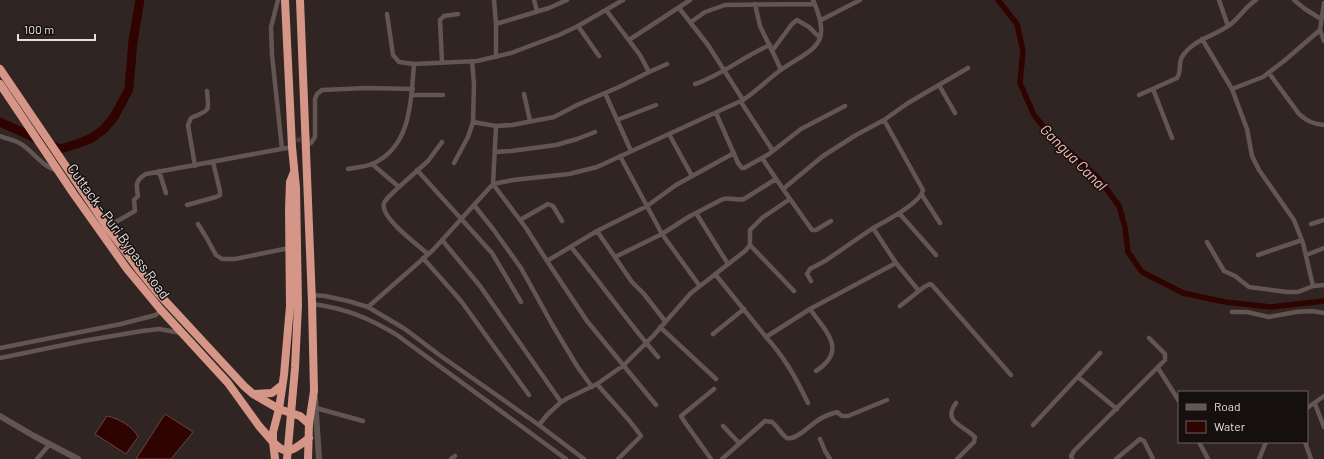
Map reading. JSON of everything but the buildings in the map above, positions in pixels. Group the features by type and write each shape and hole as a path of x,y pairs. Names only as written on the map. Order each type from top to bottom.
{"highway":[{"path":"285,0 290,144 296,188 298,305 295,368 287,459"},
{"path":"300,0 312,299 314,391 308,459"},
{"name":"Cuttack - Puri Bypass Road","path":"0,70 43,141 58,170 128,269 162,311 228,383 273,442"},
{"name":"Cuttack - Puri Bypass Road","path":"0,84 18,112 71,174 107,227 153,287 237,379 253,394 279,409"},
{"path":"275,458 273,432 279,409 290,306 289,203 290,182 294,172"},
{"path":"253,394 269,394 282,385"},
{"path":"279,409 300,416 310,424"},
{"path":"264,431 274,452 275,458"},
{"path":"273,442 280,448 290,450 309,438"}],"street":[{"path":"278,0 271,27 272,55 281,147"},
{"path":"494,0 496,56"},
{"path":"534,0 538,11"},
{"path":"496,24 549,8 567,0"},
{"path":"387,14 394,58 401,62 414,64 472,61 511,53 559,36 624,0"},
{"path":"629,40 690,0"},
{"path":"821,20 860,0"},
{"path":"1219,0 1228,26"},
{"path":"1139,94 1177,78 1180,74 1181,58 1188,50 1202,40 1228,26 1256,0"},
{"path":"1294,0 1321,19"},
{"path":"368,307 428,254 493,184 513,180 569,174 597,167 742,101 781,70 803,57 816,47 822,32 821,20 814,2 777,5 725,5 705,12 691,22"},
{"path":"1324,3 1320,30 1324,42"},
{"path":"755,4 760,26 781,70"},
{"path":"679,8 708,45 773,151"},
{"path":"606,10 629,40 649,72"},
{"path":"442,62 440,20 444,16 458,14"},
{"path":"772,51 792,24 797,20 809,27 820,38"},
{"path":"578,26 599,56"},
{"path":"1232,89 1236,89 1246,83 1263,77 1320,30"},
{"path":"1202,40 1232,89 1247,129 1252,156 1264,178 1294,220 1302,240 1313,286"},
{"path":"695,84 725,71 770,45"},
{"path":"454,163 468,137 473,122 474,84 472,61"},
{"path":"348,169 372,164 399,142 408,117 413,89 414,64"},
{"path":"473,122 496,126 554,117 667,64"},
{"path":"783,189 823,156 884,120 908,103 968,68"},
{"path":"1268,73 1294,109 1304,119 1314,124 1324,125"},
{"path":"939,85 955,113"},
{"path":"306,146 311,143 313,138 315,99 317,94 322,90 367,88 413,89"},
{"path":"1153,89 1172,138"},
{"path":"195,166 188,125 191,118 205,113 207,110 207,92"},
{"path":"605,93 631,151"},
{"path":"524,94 530,121"},
{"path":"412,95 443,95"},
{"path":"617,120 656,105"},
{"path":"716,113 742,168 748,167 773,151 801,129 845,106"},
{"path":"884,120 922,188 922,195 940,224"},
{"path":"496,126 493,184 520,220 587,321 656,405"},
{"path":"495,152 556,145 595,132"},
{"path":"669,134 692,176"},
{"path":"0,136 17,142 30,151 49,168 58,170"},
{"path":"428,254 393,224 385,213 384,207 386,200 428,161 442,142"},
{"path":"107,227 136,211 134,200 138,196 136,186 137,181 146,174 195,166 290,144"},
{"path":"547,261 597,231 647,206 676,185 734,153"},
{"path":"620,156 662,234 699,285"},
{"path":"762,158 813,231 831,221"},
{"path":"187,205 220,195 213,162"},
{"path":"372,164 399,187"},
{"path":"417,170 496,258 521,302"},
{"path":"159,171 166,193"},
{"path":"615,257 662,234 696,213 723,199 744,199 776,179"},
{"path":"811,281 807,274 810,269 837,254 922,195"},
{"path":"539,425 561,402 592,387 624,365 699,285 746,251 750,245 750,230 752,227 762,218 790,199"},
{"path":"520,220 548,204 553,206 562,221"},
{"path":"474,205 493,228 521,268 563,342 592,387"},
{"path":"696,213 728,264"},
{"path":"898,213 936,255"},
{"path":"1311,224 1324,220"},
{"path":"198,224 216,255 222,260 235,259 290,248"},
{"path":"873,228 896,263 919,291"},
{"path":"597,231 632,282 644,294 665,321"},
{"path":"442,240 480,286 561,402"},
{"path":"1258,255 1302,240"},
{"path":"1207,242 1224,271 1235,276 1249,287 1298,292 1313,286 1324,285"},
{"path":"750,245 794,290"},
{"path":"571,247 658,357"},
{"path":"1306,255 1324,248"},
{"path":"423,258 461,301 529,395"},
{"path":"766,337 810,309 896,263"},
{"path":"715,274 784,359 792,371 808,403"},
{"path":"900,306 928,285 930,284 935,287 1011,375"},
{"path":"312,299 325,296 368,307 405,329 584,459"},
{"path":"312,299 375,322 397,335 566,459"},
{"path":"713,334 744,309"},
{"path":"810,309 832,343 831,355 824,365 816,371"},
{"path":"0,348 148,317 156,315 162,311"},
{"path":"1232,312 1247,312 1268,317 1296,312 1312,311 1324,313"},
{"path":"660,327 716,379"},
{"path":"0,358 142,331 159,329 182,333"},
{"path":"1072,459 1071,456 1074,451 1165,360 1166,356 1149,338"},
{"path":"1033,425 1100,353"},
{"path":"1158,368 1178,398"},
{"path":"1078,376 1117,409"},
{"path":"597,384 631,421 641,436 618,459"},
{"path":"711,459 682,416 714,389"},
{"path":"314,391 319,459"},
{"path":"1308,408 1315,404 1324,396"},
{"path":"722,459 738,443 765,421 772,422 785,436 788,438 793,438 816,421 833,413 837,412 844,417 887,400"},
{"path":"956,403 950,412 951,416 955,422 975,437 974,442 957,459"},
{"path":"1315,404 1324,427"},
{"path":"316,408 363,421"},
{"path":"0,416 78,459"},
{"path":"723,426 738,443"},
{"path":"820,439 830,459"},
{"path":"1116,459 1140,439 1144,441 1153,459"},
{"path":"1200,443 1208,459"},
{"path":"1259,459 1266,443"},
{"path":"1305,443 1310,459"},
{"path":"37,459 50,444"}],"water":[{"path":"165,414 193,432 171,459 136,459"},
{"path":"107,416 125,424 136,433 138,437 126,454 95,434"}],"waterway":[{"path":"0,122 60,149 92,138 104,129 114,117 129,89 133,41 140,0"},
{"name":"Gangua Canal","path":"998,0 1017,24 1023,51 1020,83 1034,115 1047,131 1099,179 1119,206 1125,227 1128,252 1142,272 1183,293 1225,302 1271,307 1324,301"}],"tunnel":[{"path":"290,141 310,138"}]}
